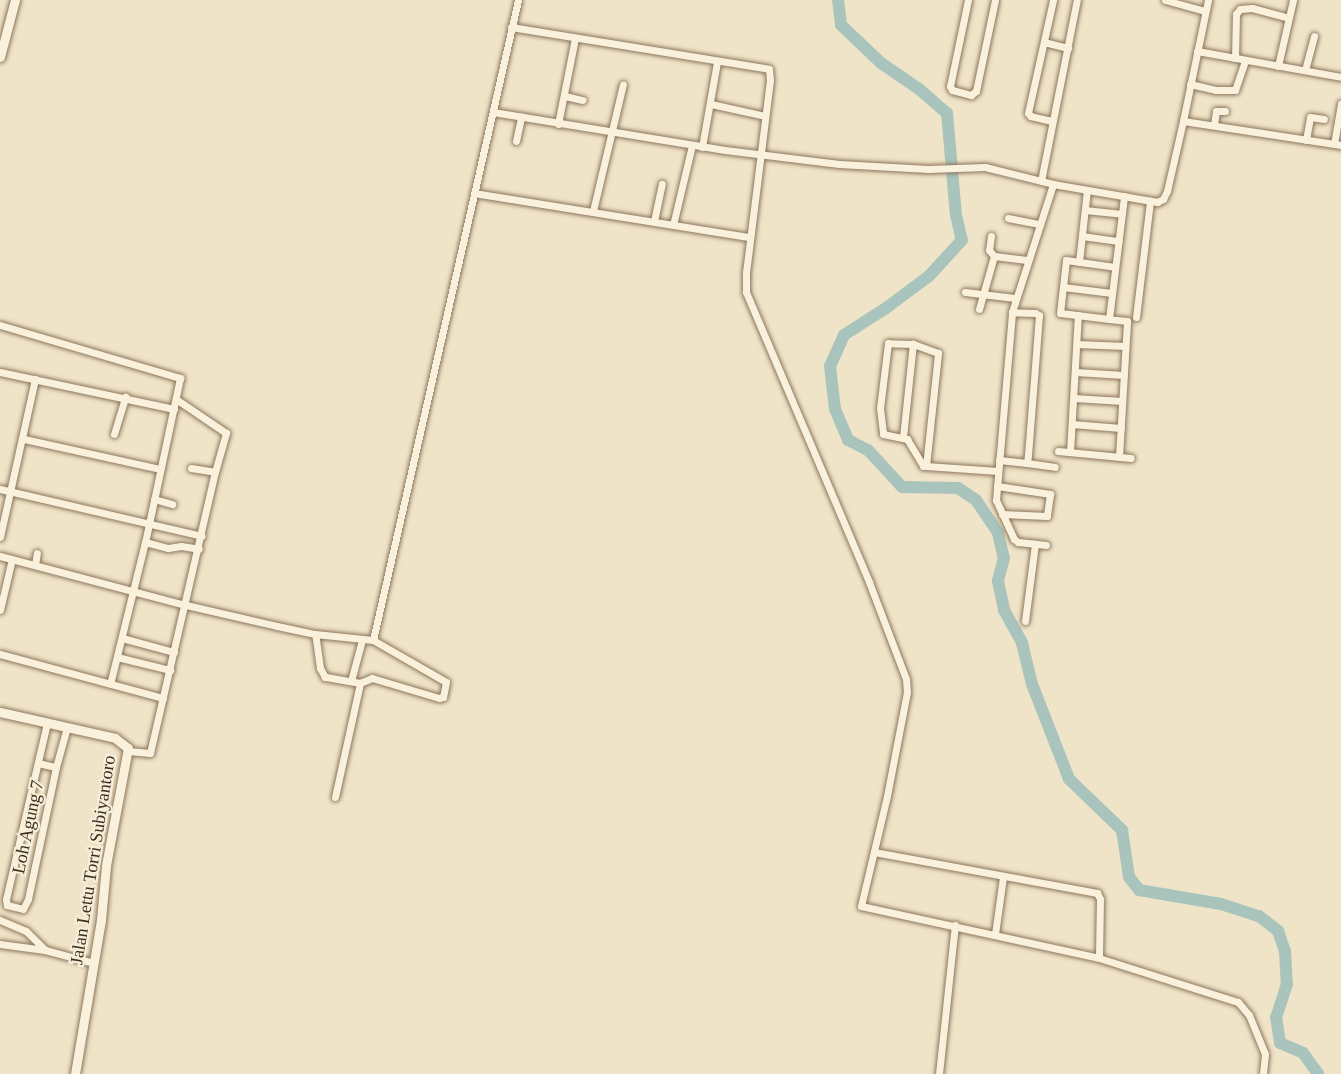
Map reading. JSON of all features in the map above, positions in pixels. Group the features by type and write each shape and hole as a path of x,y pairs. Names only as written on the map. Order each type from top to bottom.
{"main road":[{"path":"0,57 15,0"},
{"name":"Jalan Lettu Torri Subiyantoro","path":"0,712 120,740 126,745 128,751 106,866 94,963 75,1074"}],"street":[{"path":"373,640 518,0"},
{"path":"968,0 950,86 952,90 971,95 976,91 995,0"},
{"path":"1052,121 1031,116 1028,113 1053,0"},
{"path":"1041,181 1077,0"},
{"path":"1165,0 1205,10"},
{"path":"492,112 702,147 849,165 943,169 957,166 997,168 1053,184 1161,201 1167,191 1208,0"},
{"path":"1278,66 1293,0"},
{"path":"1235,58 1236,14 1240,9 1252,8 1289,18"},
{"path":"511,27 769,69 746,272 748,300 869,582 906,679 907,692 861,906 1098,958 1238,1002 1249,1015 1265,1054 1263,1074"},
{"path":"1305,70 1314,36"},
{"path":"558,124 575,38"},
{"path":"1044,42 1068,48"},
{"path":"1197,51 1341,77"},
{"path":"1190,84 1216,90 1235,90 1245,61"},
{"path":"702,147 717,62"},
{"path":"593,211 623,84"},
{"path":"565,96 583,100"},
{"path":"711,104 765,116"},
{"path":"1183,122 1338,144 1341,104"},
{"path":"1214,125 1216,111 1225,111"},
{"path":"516,141 521,117"},
{"path":"1306,140 1310,117 1324,119"},
{"path":"673,225 692,145"},
{"path":"654,221 662,184"},
{"path":"1046,545 1018,542 1014,539 997,506 997,486 1012,312 1053,184"},
{"path":"1078,262 1088,190"},
{"path":"474,193 750,237"},
{"path":"1109,319 1124,196"},
{"path":"1136,317 1150,201"},
{"path":"1085,210 1122,214"},
{"path":"1008,218 1039,224"},
{"path":"992,236 988,248 994,256 1027,260"},
{"path":"1082,236 1119,241"},
{"path":"979,309 994,256"},
{"path":"1115,267 1066,260 1060,313 1127,321 1119,457"},
{"path":"1063,287 1112,293"},
{"path":"965,292 1015,298"},
{"path":"1012,312 1039,315 1027,463"},
{"path":"1070,452 1078,315"},
{"path":"0,325 178,376 180,381 145,543 110,684"},
{"path":"903,437 885,435 883,432 880,408 886,346 890,343 913,344 938,353 926,466"},
{"path":"913,344 903,437 921,465 998,471"},
{"path":"1077,344 1125,346"},
{"path":"0,372 174,409"},
{"path":"1075,372 1124,375"},
{"path":"0,537 24,439 35,380"},
{"path":"114,434 125,397"},
{"path":"1074,398 1122,401"},
{"path":"128,751 150,753 226,433 176,399"},
{"path":"1072,424 1121,428"},
{"path":"24,439 161,469"},
{"path":"1058,451 1131,458"},
{"path":"999,460 1055,467"},
{"path":"191,468 215,472"},
{"path":"997,486 1050,494 1047,516 1002,514"},
{"path":"0,489 202,536"},
{"path":"154,499 172,504"},
{"path":"145,543 168,548 181,546 199,549"},
{"path":"1025,621 1035,544"},
{"path":"35,565 37,554"},
{"path":"0,556 186,605 315,634 373,640 445,681 447,686 440,699 371,678 360,683 323,676 315,634"},
{"path":"0,610 12,559"},
{"path":"122,638 174,652"},
{"path":"351,681 362,640"},
{"path":"0,654 163,698"},
{"path":"117,657 170,670"},
{"path":"334,797 360,683"},
{"name":"Loh Agung 7","path":"47,723 6,903 23,909 28,899 56,767 67,727"},
{"name":"Loh Agung 7","path":"38,763 56,767"},
{"path":"874,852 1097,893 1100,899 1098,958"},
{"path":"995,934 1003,877"},
{"path":"0,920 26,930 45,951"},
{"path":"939,1074 955,928"},
{"path":"0,944 45,951 94,963"}],"waterway":[{"path":"838,0 841,25 881,63 919,89 947,113 956,215 962,240 929,276 844,335 830,366 835,409 848,440 868,450 902,487 958,488 976,500 998,533 1004,558 998,581 1004,610 1022,643 1032,684 1069,779 1122,830 1129,877 1139,890 1221,904 1259,916 1278,931 1285,951 1287,984 1276,1017 1280,1043 1303,1053 1318,1074"}]}
